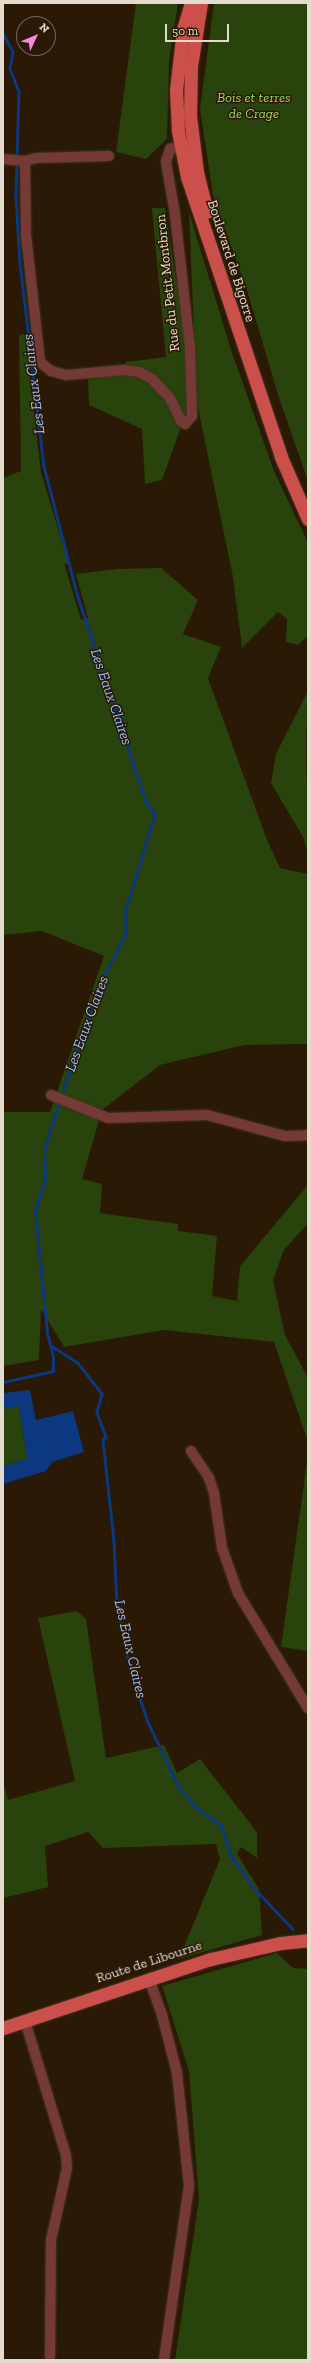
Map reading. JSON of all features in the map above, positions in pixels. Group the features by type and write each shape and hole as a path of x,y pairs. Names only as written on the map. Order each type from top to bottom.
{"main road":[{"name":"Boulevard de Bigorre","path":"191,3 184,30 176,90 180,147 207,242 246,356 281,457 308,519"},
{"name":"Boulevard de Bigorre","path":"201,3 191,66 190,95 190,116 197,172 218,253 284,444 308,504"},
{"name":"Route de Libourne","path":"3,2028 148,1979 249,1950 308,1940"}],"street":[{"name":"Rue du Petit Montbron","path":"15,160 26,235 40,362 51,371 66,375 124,370 139,372 152,379 170,398 181,421 185,424 192,416 190,348 175,214 166,162 170,149 180,147"},
{"path":"15,160 109,156"},
{"path":"53,1096 108,1118 207,1115 285,1136 308,1135"},
{"path":"191,1451 209,1478 214,1493 222,1548 238,1593 308,1708"},
{"path":"148,1979 162,2015 177,2074 189,2186 164,2360"},
{"path":"25,2021 66,2155 67,2168 50,2240 50,2356"}],"green space":[{"path":"136,3 178,3 169,61 167,139 146,159 116,152"},
{"name":"Bois et terres de Crage","path":"214,3 308,3 308,481 279,398 247,290 213,195 200,109"},
{"path":"152,208 165,208 186,344 186,413 162,480 145,484 142,429 89,405 88,379 122,373 126,362 166,357"},
{"path":"189,212 231,350 274,471 308,543 308,635 298,645 286,642 287,619 278,612 242,648 233,577 197,403"},
{"path":"25,334 41,473 69,565 64,563 81,620 88,618 76,574 118,569 161,568 198,600 183,634 221,647 208,678 267,840 280,868 308,874 308,1044 244,1045 160,1065 102,1110 82,1179 102,1184 100,1213 178,1224 178,1231 217,1236 212,1296 237,1301 240,1266 308,1185 308,1223 284,1250 273,1280 285,1335 308,1378 308,1442 274,1342 164,1330 64,1347 41,1309 39,1360 3,1366 3,1112 50,1112 104,956 42,931 3,935 3,478 21,471 19,335"},
{"path":"308,691 306,743 308,852 303,837 271,783 276,754"},
{"path":"19,1405 27,1459 3,1466 3,1409"},
{"path":"308,1455 308,1651 281,1647"},
{"path":"77,1611 86,1619 106,1758 164,1745 177,1773 200,1759 257,1832 257,1858 241,1847 237,1854 259,1889 262,1935 179,1959 220,1859 216,1844 103,1848 88,1832 45,1846 48,1887 3,1898 3,1781 8,1800 75,1781 38,1618"},
{"path":"277,1953 293,1968 308,1969 308,2360 175,2360 199,2199 189,2071 162,1986"}],"water":[{"path":"30,1390 36,1420 73,1411 84,1452 52,1462 46,1471 3,1484 3,1466 27,1459 19,1406 3,1409 3,1393"}],"waterway":[{"name":"Les Eaux Claires","path":"3,33 13,52 10,69 19,91 17,159"},
{"name":"Les Eaux Claires","path":"17,164 16,197 20,262 44,466 77,594 146,802 155,815 126,909 126,934 97,990 62,1096"},
{"name":"Les Eaux Claires","path":"3,1382 53,1371 53,1357 47,1333 35,1211 45,1178 44,1150 60,1100"},
{"name":"Les Eaux Claires","path":"52,1346 78,1363 102,1394 97,1413 106,1437 103,1440 114,1542 117,1605 131,1672 148,1722 179,1787 196,1807 221,1825 231,1856 255,1889 293,1929"}]}
